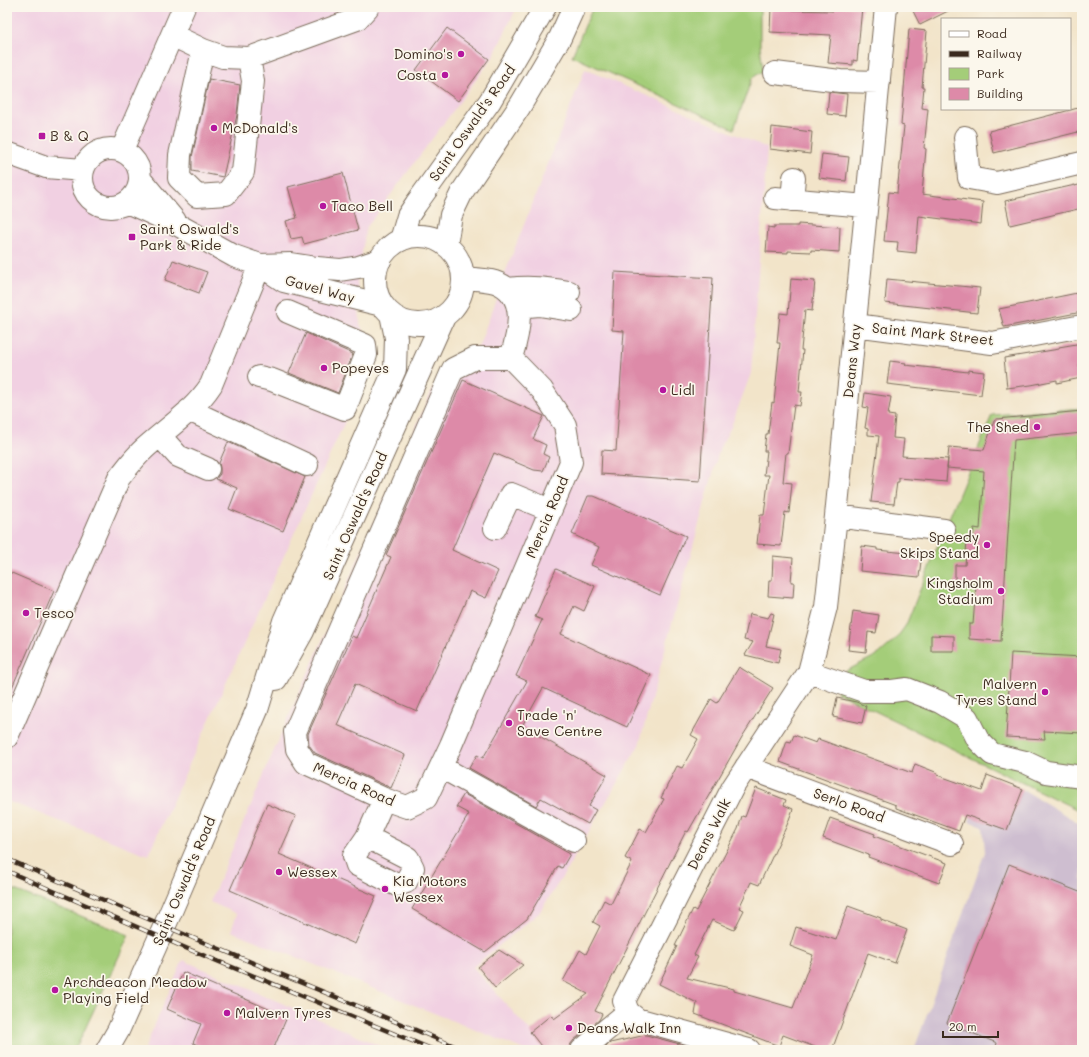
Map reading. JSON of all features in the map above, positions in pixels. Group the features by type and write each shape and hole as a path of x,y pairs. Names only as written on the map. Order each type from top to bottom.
{"street":[{"path":"122,150 184,7"},
{"path":"172,36 223,57 249,58 357,19 368,7"},
{"name":"Saint Oswald's Road","path":"401,240 408,216 490,101 545,7"},
{"name":"Saint Oswald's Road","path":"446,245 451,215 462,192 520,106 560,38 574,7"},
{"name":"Deans Way","path":"826,607 886,7"},
{"path":"203,50 180,155 179,165 186,179 224,182 243,172 253,81 249,58"},
{"path":"775,73 840,81 879,82"},
{"path":"965,137 969,178 997,183 1082,163"},
{"path":"113,148 122,150 130,155 138,164 141,174 140,184 135,195 127,202 118,206 107,207 91,199 85,191 82,181 83,170 87,161 94,154 103,149 113,148"},
{"path":"7,154 46,167 83,170"},
{"path":"794,178 783,199 866,206"},
{"path":"140,179 178,225"},
{"path":"127,202 178,225 234,256 260,265 290,264 340,270 359,267 380,260"},
{"path":"420,236 437,240 446,245 456,255 462,270 463,278 461,294 454,308 444,317 431,323 414,324 403,322 386,310 378,297 375,281 380,260 392,246 401,240 420,236"},
{"path":"7,737 119,478 144,449 177,423 205,395 211,385 260,265"},
{"name":"Gavel Way","path":"260,265 284,281 386,310"},
{"path":"463,278 494,282 509,289 516,300 519,311 518,336 511,358"},
{"path":"509,289 538,287 570,301 528,306 519,311"},
{"name":"Saint Oswald's Road","path":"107,1050 118,1031 257,710 284,621 395,369 396,338 386,310"},
{"path":"259,377 272,380 345,409 366,355 365,345 288,312"},
{"name":"Saint Oswald's Road","path":"257,710 303,632 444,317"},
{"name":"Saint Mark Street","path":"855,325 992,343 1082,326"},
{"name":"Mercia Road","path":"474,358 511,358 542,390 564,426 571,462 441,767 426,798 407,807 384,799 306,763 297,749 295,732 453,369 474,358"},
{"path":"189,410 307,465"},
{"path":"160,436 178,456 208,469"},
{"path":"495,528 511,494 550,510"},
{"path":"836,516 944,530"},
{"name":"Deans Walk","path":"628,1012 624,1001 730,794 746,767 809,672 826,607"},
{"path":"809,672 864,691 892,691 907,689 940,702 967,718 978,740 992,754 1025,762 1046,772 1082,777"},
{"path":"441,767 574,841"},
{"name":"Serlo Road","path":"746,767 952,844"},
{"path":"366,838 384,799"},
{"path":"582,1050 628,1012 638,1019 749,1050"}],"shaded area":[{"path":"7,7 517,7 493,57 366,228 357,282 360,324 370,346 362,384 148,855 7,801"},
{"path":"585,69 767,148 751,373 731,427 720,447 639,745 563,876 539,913 473,967 547,1050 525,1050 231,931 237,914 210,902 269,762 445,361 479,346 507,268"},
{"path":"988,776 1027,792 1082,825 1082,1050 914,1050 985,852 983,827 969,821"},
{"path":"183,960 389,1050 144,1050"}],"green space":[{"path":"593,7 760,7 760,45 763,71 752,78 734,129 572,56"},
{"name":"Kingsholm Stadium","path":"1082,408 1082,812 838,693 835,681 844,672 879,654 896,639 906,625 992,415"},
{"name":"Archdeacon Meadow Playing Field","path":"7,887 129,935 78,1044 71,1050 7,1050"}],"building":[{"path":"771,7 792,7 792,10 833,11 834,7 862,7 857,61 853,60 853,65 828,63 831,35 770,32"},
{"path":"911,7 956,7 920,25"},
{"path":"447,28 489,59 458,101 416,70"},
{"path":"909,29 927,31 922,87 924,87 922,108 928,109 924,148 926,149 922,194 983,202 981,224 919,216 916,253 897,251 898,242 884,241 889,192 897,193 904,126 901,125"},
{"name":"McDonald's","path":"209,79 240,85 237,115 223,177 192,171 192,157"},
{"path":"829,92 847,94 845,116 827,114"},
{"path":"1082,107 1082,131 994,153 989,131"},
{"path":"772,127 812,132 810,154 770,149"},
{"path":"822,154 849,157 846,181 819,178"},
{"name":"Taco Bell","path":"343,173 358,230 304,244 302,237 291,239 286,221 297,218 288,187"},
{"path":"1082,184 1082,208 1010,225 1005,201"},
{"path":"798,224 840,227 839,252 811,250 811,252 766,252 768,227 798,226"},
{"path":"173,260 207,272 199,293 165,280"},
{"name":"Lidl","path":"615,272 713,278 700,481 601,474 602,450 616,451 624,331 612,330"},
{"path":"791,279 815,281 812,311 805,310 801,350 803,350 799,392 802,392 800,406 794,405 788,453 786,453 783,482 792,483 789,513 785,512 781,546 757,544 760,515 764,515 769,475 764,475 767,451 764,451 766,434 768,434 772,402 774,403 780,343 777,343 780,313 788,314"},
{"path":"887,279 980,288 977,313 885,303"},
{"path":"1082,292 1082,312 1004,327 999,309"},
{"name":"Popeyes","path":"306,333 353,354 338,393 289,373"},
{"path":"1082,343 1082,364 1079,364 1081,378 1057,383 1057,380 1007,388 1004,358 1059,349 1059,347"},
{"path":"890,361 906,363 905,365 968,372 968,370 984,372 981,395 887,384"},
{"path":"463,380 544,416 533,439 546,445 543,454 549,457 543,471 534,470 494,453 452,550 498,571 486,598 470,591 417,711 355,684 337,725 405,755 391,788 315,753 309,745 308,734 352,636 356,638 391,557 386,555"},
{"path":"865,393 891,397 888,415 895,416 893,438 904,439 902,456 948,459 946,482 899,478 899,482 897,482 894,504 871,502 879,436 868,435 868,429 865,428 868,408 863,407"},
{"name":"Speedy Skips Stand","path":"1082,411 1082,433 1014,440 1001,641 969,639 969,624 973,624 976,586 955,586 955,565 965,565 967,541 972,541 974,528 980,529 984,471 947,468 949,447 984,450 994,421 997,419"},
{"path":"228,442 305,477 283,531 229,509 237,488 216,479 220,474 219,463"},
{"path":"588,496 594,496 686,536 660,595 591,565 599,547 572,534"},
{"path":"862,546 877,548 877,550 922,553 919,577 860,571"},
{"path":"773,556 793,558 791,582 794,582 793,598 768,596 769,580 772,580"},
{"path":"556,569 595,586 584,611 574,606 561,634 651,675 627,727 543,688 522,726 607,775 589,806 596,810 588,824 541,798 536,806 469,768 477,755 483,758 527,681 516,676 542,620 535,617"},
{"name":"Tesco","path":"7,571 54,591 7,699"},
{"path":"853,611 879,615 876,633 868,632 866,652 848,650"},
{"path":"771,613 774,614 766,646 781,649 778,663 745,655 753,642 744,640 750,614 768,618"},
{"path":"931,635 954,636 954,651 931,651"},
{"name":"Malvern Tyres Stand","path":"1011,653 1082,657 1082,733 1044,731 1045,739 1006,737"},
{"path":"739,667 773,688 742,737 688,832 686,831 595,1011 602,1014 599,1020 574,1040 570,1045 570,1050 544,1050 530,1032 551,1015 554,1019 588,994 563,981 580,950 586,954 600,926 593,922 604,900 611,904 632,862 625,858 640,829 646,832 664,799 661,798 677,766 682,768 698,739 691,735 711,699 717,703"},
{"path":"837,698 866,706 862,723 833,717"},
{"path":"794,735 816,743 818,739 912,773 915,764 938,773 937,775 982,791 987,775 1023,789 1007,830 965,815 959,831 896,808 896,805 780,762 787,741 791,742"},
{"path":"756,788 786,800 784,805 793,809 759,885 751,882 739,908 744,910 734,930 712,920 694,955 698,957 687,978 734,989 734,991 793,1008 813,955 790,946 796,927 836,940 848,906 881,918 881,920 907,930 895,963 868,953 832,1050 823,1050 783,1035 779,1046 695,1014 697,1003 659,984 693,909 696,911 738,829 742,816 745,817"},
{"path":"464,794 570,854 562,868 558,866 527,919 485,952 412,909 469,814 456,807"},
{"name":"Wessex","path":"267,804 296,816 279,854 376,896 355,944 230,890"},
{"path":"830,818 875,834 874,836 947,863 939,883 868,857 869,855 823,838"},
{"path":"1009,864 1082,893 1082,1050 995,1050 997,1043 947,1023"},
{"path":"499,950 523,965 495,988 478,967"},
{"name":"Malvern Tyres","path":"183,972 287,1017 273,1050 209,1050 193,1043 201,1024 167,1009"},
{"path":"646,1035 702,1050 606,1050 606,1047 610,1043"}],"railway":[{"path":"7,859 464,1050"},
{"path":"7,871 188,949 434,1050"}],"place":[{"name":"Domino's","path":"461,54"},
{"name":"Costa","path":"445,75"},
{"name":"McDonald's","path":"214,128"},
{"name":"B & Q","path":"42,136"},
{"name":"Taco Bell","path":"323,206"},
{"name":"Saint Oswald's Park & Ride","path":"132,237"},
{"name":"Popeyes","path":"324,368"},
{"name":"Lidl","path":"663,390"},
{"name":"The Shed","path":"1037,427"},
{"name":"Speedy Skips Stand","path":"987,545"},
{"name":"Kingsholm Stadium","path":"1001,591"},
{"name":"Tesco","path":"26,613"},
{"name":"Malvern Tyres Stand","path":"1045,692"},
{"name":"Trade 'n' Save Centre","path":"509,723"},
{"name":"Wessex","path":"279,872"},
{"name":"Kia Motors Wessex","path":"385,889"},
{"name":"Archdeacon Meadow Playing Field","path":"55,990"},
{"name":"Malvern Tyres","path":"227,1013"},
{"name":"Deans Walk Inn","path":"569,1028"}]}
